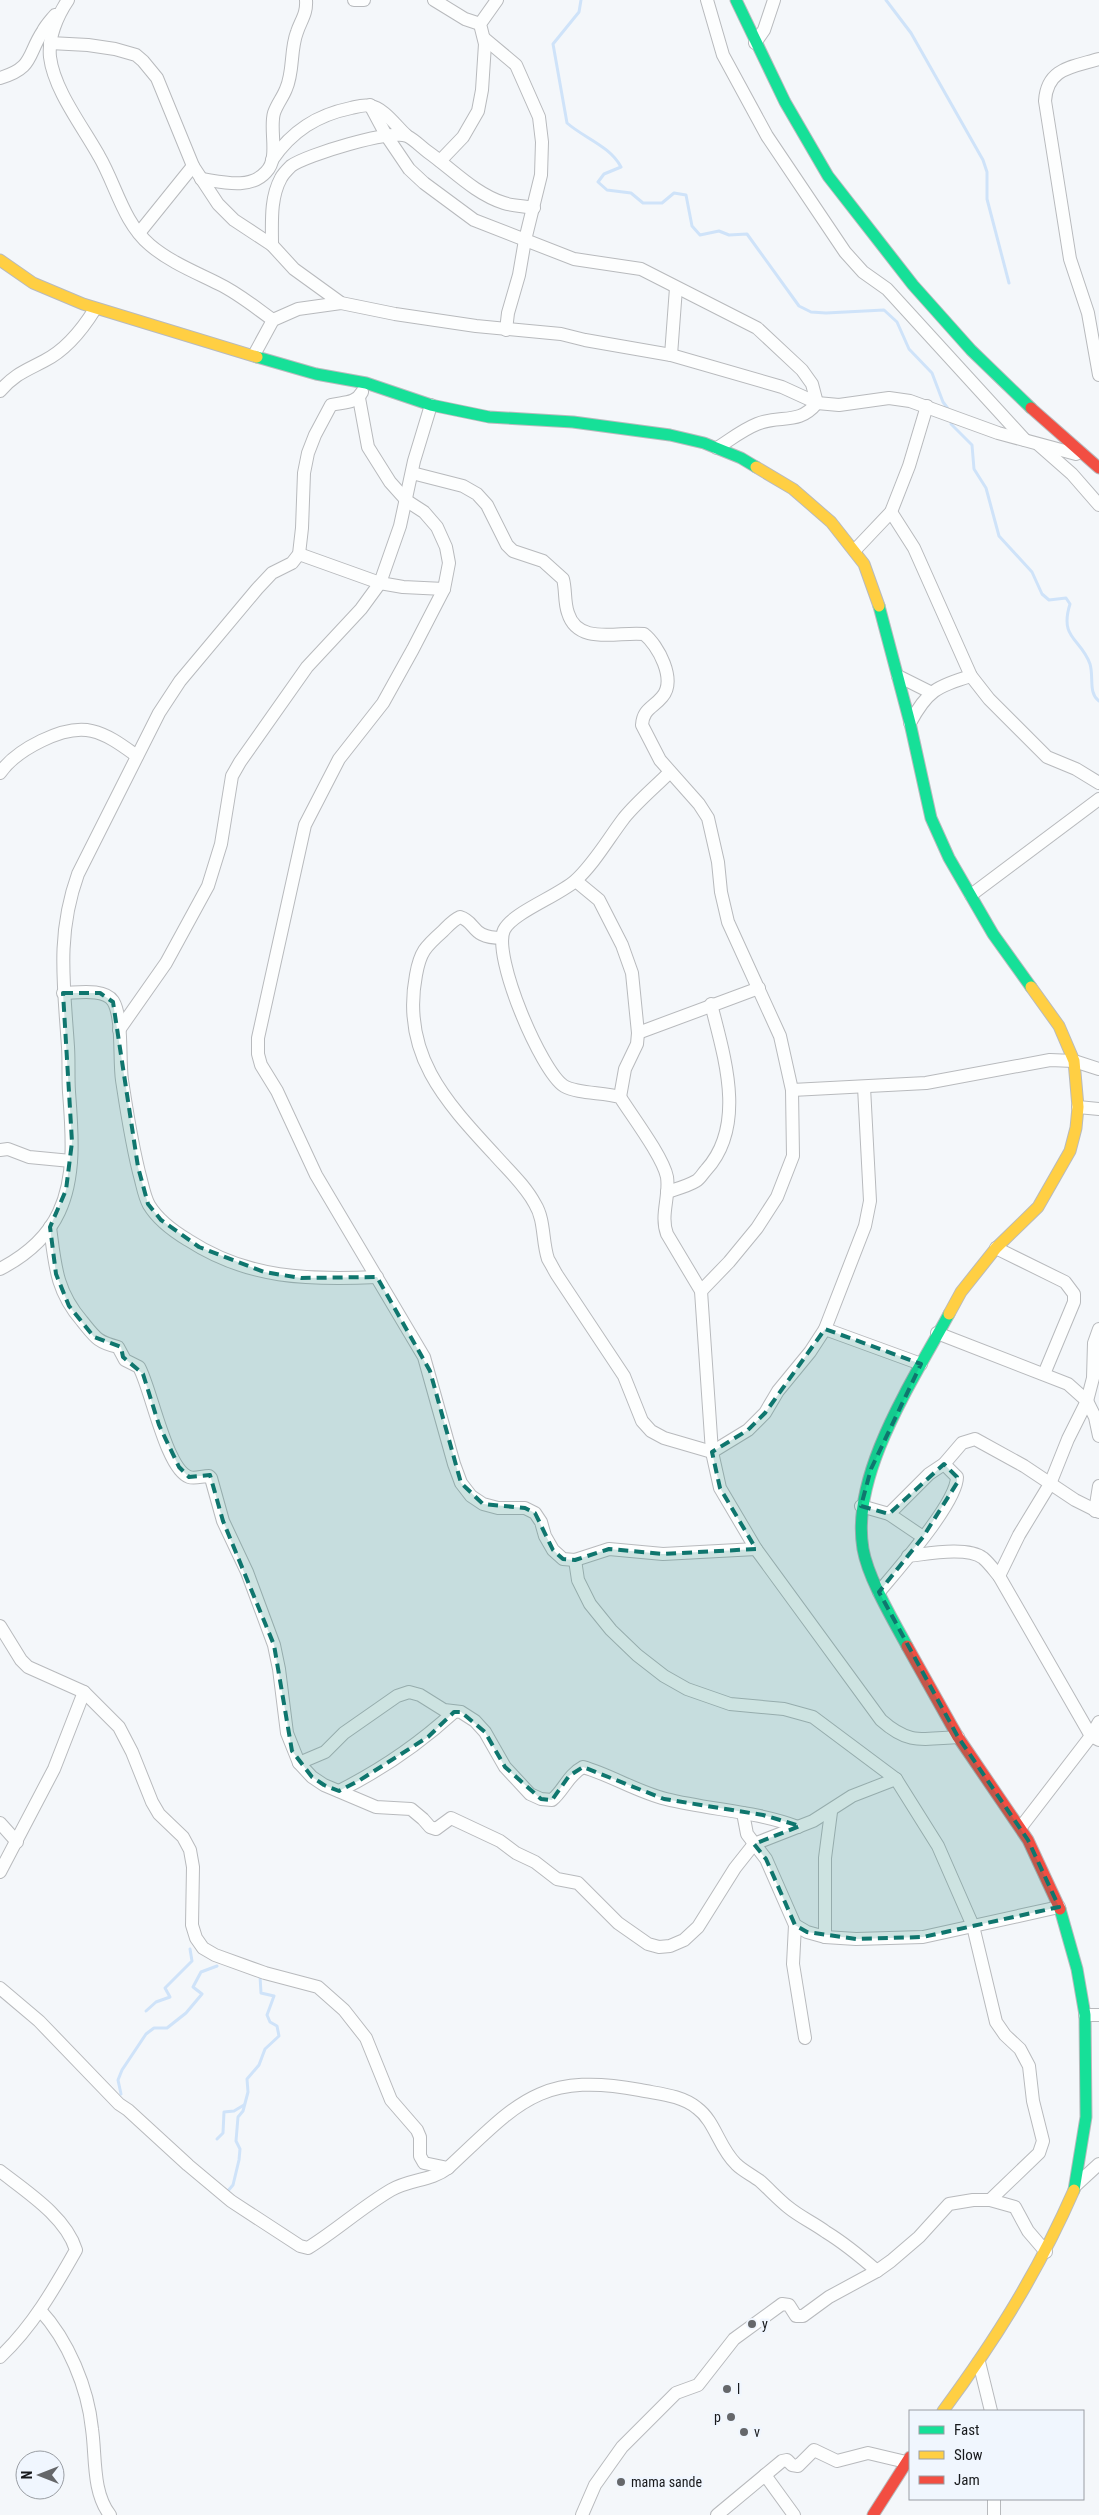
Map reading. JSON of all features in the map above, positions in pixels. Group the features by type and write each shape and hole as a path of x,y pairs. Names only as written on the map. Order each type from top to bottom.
{"main road":[{"path":"736,0 755,43 820,163 875,238 934,310 967,346 1099,468"},
{"path":"0,260 12,271 59,296 95,309 254,354 316,374 366,383 431,405 489,417 573,422 670,435 717,448 741,458 793,489 831,522 855,550 864,564 882,614 910,723 931,818 949,858 993,934 1059,1026 1074,1061 1078,1107 1076,1128 1070,1150 1038,1207 996,1248 960,1292 937,1333 898,1409 871,1469 861,1506 863,1550 879,1592 910,1653 958,1737 1021,1827 1059,1908 1078,1969 1085,2015 1086,2117 1076,2185 1046,2252 979,2362 944,2410"},
{"path":"873,2515 908,2460"}],"street":[{"path":"272,160 274,112 287,88 293,47 297,31 304,20 306,0"},
{"path":"354,0 364,0"},
{"path":"434,0 465,19 480,24"},
{"path":"480,24 497,0"},
{"path":"707,0 723,55 736,83 784,163 845,252 863,272 887,289 1031,442 1072,474 1099,505"},
{"path":"755,43 764,30 774,0"},
{"path":"67,1 50,43 52,70 58,85 101,158 117,196 139,233 158,251 198,274 221,284 273,320"},
{"path":"0,78 22,69 31,57 42,31 67,1"},
{"path":"440,160 463,137 478,111 482,90 485,39 480,24"},
{"path":"485,39 516,65 539,117 542,142 541,175 525,240 519,275 508,313 506,330"},
{"path":"50,43 88,44 115,49 136,55 143,61 157,78 193,166 234,220 272,245 294,269 341,303"},
{"path":"1099,59 1069,68 1052,77 1046,88 1045,101 1070,259 1088,314 1099,375"},
{"path":"370,106 386,135 409,169 437,193 474,220 574,260 641,269 758,328 802,370 812,384 817,403"},
{"path":"201,179 246,183 258,179 268,171 272,160 281,147 306,125 332,113 370,106 383,113 406,135 473,187 504,203 534,208"},
{"path":"272,245 272,215 275,192 282,176 291,166 362,140 386,135 406,135"},
{"path":"139,233 193,166"},
{"path":"671,355 676,288"},
{"path":"254,354 273,320 298,309 341,303 394,314 506,330 561,334 671,355 782,387 817,403 839,405 889,398 927,406 954,418 1084,456"},
{"path":"0,391 19,372 45,360 67,345 95,309"},
{"path":"0,1269 18,1260 37,1243 59,1212 64,1197 71,1161 68,1046 63,993 62,951 69,899 85,859 159,713 180,681 257,589 272,573 292,563 299,554 304,473 315,435 331,405 352,402 359,398 366,383"},
{"path":"359,398 368,447 390,482 407,501 424,512 438,527 446,546 449,563 444,589 383,703 339,759 312,809 301,841 258,1038 258,1054 261,1065 280,1097 316,1175 424,1357 461,1483 471,1496 483,1504 498,1508 525,1508 535,1513 553,1550 564,1560 575,1560 609,1549 663,1554 756,1549"},
{"path":"717,448 758,423 802,417 809,414 817,403"},
{"path":"119,1030 166,963 208,886 221,844 232,776 240,762 307,667 361,609 380,583 400,526 412,473 431,405"},
{"path":"855,550 891,512 910,466 927,406"},
{"path":"412,473 463,486 477,494 487,505 507,545 513,551 543,561 563,579 568,616 576,626 598,636 644,634 650,639 664,666 666,685 662,697 646,711 642,725 656,752 670,772 699,804 708,818 717,854 721,892 728,922 780,1036 792,1090 793,1156 777,1197 757,1228 701,1291"},
{"path":"891,512 914,548 971,676 989,699 1047,757 1076,769 1099,783"},
{"path":"299,554 380,583 403,587 444,589"},
{"path":"898,676 930,692"},
{"path":"910,723 919,706 930,692 971,676"},
{"path":"0,773 18,754 39,742 78,731 91,731 111,739 137,756"},
{"path":"670,772 626,816 576,881 560,893 516,918 504,930 502,938 514,996 542,1059 563,1086 577,1091 603,1092 620,1097 659,1159 666,1175 667,1192 664,1224 667,1234 701,1291 712,1452 720,1488 756,1549 881,1720 897,1734 916,1739 958,1737"},
{"path":"971,895 1099,799"},
{"path":"576,881 599,900 622,945 632,973 638,1034 636,1044 625,1070 620,1097"},
{"path":"502,938 482,936 465,918 460,917 423,949 413,991 412,1011 413,1028 420,1054 444,1093 474,1131 526,1188 536,1205 541,1219 548,1259 624,1376 642,1421 651,1432 664,1438 712,1452 748,1430 764,1413 778,1391 810,1352 825,1328 864,1226 870,1202 864,1087"},
{"path":"638,1034 711,1004 759,988"},
{"path":"63,993 108,996 116,1009 122,1080 138,1167 148,1204 161,1220 199,1247 233,1263 264,1272 301,1278 377,1278"},
{"path":"667,1192 696,1181 716,1159 726,1136 729,1104 727,1071 711,1004"},
{"path":"792,1090 943,1081 1050,1060 1074,1061 1099,1069"},
{"path":"1078,1107 1099,1109"},
{"path":"0,1150 8,1149 29,1157 71,1161"},
{"path":"50,1227 56,1274 69,1306 94,1337 100,1342 118,1347 125,1360 140,1367 159,1425 173,1457 184,1474 190,1477 209,1476 211,1478 222,1521 246,1572 274,1645 287,1733 299,1763 312,1778 376,1807 411,1809 423,1818 430,1828 436,1829 451,1818 476,1828 500,1841 516,1853 536,1862 557,1879 578,1883 600,1906 636,1936 659,1947 677,1944 698,1927 734,1868 754,1844 831,1812 852,1796 896,1779"},
{"path":"996,1248 1065,1282 1074,1294 1074,1302 1044,1374"},
{"path":"825,1328 921,1364"},
{"path":"999,1576 1019,1535 1050,1484 1068,1439 1087,1401 1093,1378 1099,1329"},
{"path":"937,1333 1068,1384 1087,1401 1095,1418 1099,1436"},
{"path":"889,1514 929,1474 944,1464 962,1443 975,1439 1024,1466 1097,1512 1099,1486"},
{"path":"879,1592 942,1510 956,1483 956,1477 944,1464"},
{"path":"861,1506 889,1514 923,1536"},
{"path":"908,1556 967,1552 982,1557 999,1576 1095,1738"},
{"path":"575,1560 578,1580 590,1604 637,1655 664,1676 687,1690 730,1704 784,1709 813,1717 896,1779 938,1846 973,1926 996,2022 1005,2035 1020,2049 1029,2066 1033,2101 1043,2141 1039,2153 990,2200"},
{"path":"0,1626 20,1660 28,1667 84,1692 119,1727 132,1752 152,1802 159,1814 183,1837 190,1850 193,1867 192,1925 196,1938 203,1948 215,1955 266,1973 318,1987 328,1995 344,2010 366,2038 391,2100 417,2130 420,2137 420,2156 424,2163 448,2168"},
{"path":"0,1872 54,1768 84,1692"},
{"path":"299,1763 315,1758 325,1752 344,1733 396,1696 409,1692 420,1695 444,1710 461,1712 475,1721 485,1732 505,1767 530,1794 541,1799 552,1800 559,1794 569,1776 583,1767 664,1799 763,1815 798,1827"},
{"path":"339,1791 403,1754 428,1737 454,1712"},
{"path":"1021,1827 1095,1738 1099,1722"},
{"path":"825,1937 825,1858 831,1812"},
{"path":"743,1813 747,1834 766,1858 795,1925 793,1964 806,2038"},
{"path":"0,1822 17,1842"},
{"path":"795,1925 807,1932 825,1937 884,1939 923,1937 1059,1908"},
{"path":"0,1988 39,2021 119,2104 128,2110 188,2166 231,2202 300,2246 308,2248 391,2190 408,2182 440,2174 525,2100 540,2092 570,2085 590,2083 668,2095 697,2108 704,2114 724,2150 736,2165 763,2184 789,2208 834,2237 877,2271"},
{"path":"1085,2015 1099,2015"},
{"path":"1076,2185 1099,2164"},
{"path":"0,2171 54,2216 72,2240 76,2250 40,2310 19,2340 0,2357"},
{"path":"582,2515 595,2486 622,2446 676,2394 698,2384 734,2339 782,2304 788,2305 796,2316 803,2316 841,2290 877,2271 919,2237 949,2204 973,2200 990,2200 1015,2207 1028,2231 1046,2252"},
{"path":"40,2310 57,2332 75,2369 85,2396 91,2418 100,2494 110,2515"},
{"path":"979,2362 991,2410"},
{"path":"718,2515 784,2460 798,2466 816,2449 837,2462 868,2453 908,2460"},
{"path":"765,2474 794,2515"},
{"path":"994,2500 994,2515"}],"highlighted area":[{"path":"63,993 100,993 113,1002 138,1167 148,1204 161,1220 199,1247 264,1272 301,1278 377,1277 430,1371 461,1483 483,1504 525,1508 535,1513 553,1550 563,1559 575,1560 609,1549 663,1554 756,1549 720,1488 712,1452 748,1430 765,1413 825,1329 921,1364 871,1469 861,1506 889,1514 944,1464 957,1477 957,1483 923,1537 879,1592 958,1737 1028,1840 1059,1907 923,1937 856,1939 807,1932 795,1925 766,1859 754,1844 800,1826 763,1815 664,1799 583,1767 569,1776 552,1800 541,1799 505,1767 485,1732 461,1712 454,1712 428,1737 360,1780 339,1791 324,1785 312,1777 292,1751 274,1645 223,1521 210,1475 189,1477 179,1467 159,1425 143,1374 123,1357 121,1347 94,1337 69,1306 56,1274 50,1227 66,1190 72,1142"}],"waterway":[{"path":"581,0 579,12 553,44 567,123 604,148 621,167 604,174 598,182 607,190 631,193 643,203 662,203 674,193 686,195 692,226 700,235 719,231 729,235 747,234 799,306 811,312 884,310 897,322 909,349 932,373 943,402 949,410"},
{"path":"886,0 911,33 983,160 987,172 987,199 1009,283"},
{"path":"954,419 951,424 972,445 974,469 986,488 999,536 1032,572 1042,594 1049,600 1066,598 1070,604 1067,616 1069,632 1086,655 1090,664 1092,689 1099,701"},
{"path":"146,2011 156,2002 170,1997 165,1988 192,1961 190,1949"},
{"path":"121,2094 118,2080 122,2070 146,2034 154,2028 167,2028 186,2013 202,1994 193,1987 201,1972 217,1966"},
{"path":"227,2192 233,2185 239,2160 240,2149 236,2141 238,2117 243,2111 248,2092 247,2079 259,2065 265,2049 279,2036 277,2026 270,2022 267,2015 274,1996 261,1993 260,1976"},
{"path":"217,2139 223,2133 224,2112 234,2111 244,2105"}],"traffic: fast":[{"path":"736,0 785,102 828,176 913,285 971,350 1031,408"},
{"path":"257,357 316,374 366,383 431,405 489,417 573,422 670,435 704,443 741,458 756,467"},
{"path":"879,606 910,723 931,818 949,858 993,934 1031,987"},
{"path":"907,1646 870,1573 863,1549 862,1520 866,1490 875,1459 888,1428 949,1314"},
{"path":"1060,1909 1077,1969 1085,2015 1086,2117 1074,2190"}],"traffic: slow":[{"path":"0,260 33,283 83,304 257,357"},
{"path":"756,467 793,489 831,522 864,564 879,606"},
{"path":"949,1314 961,1292 996,1248 1038,1207 1070,1151 1076,1128 1078,1107 1074,1061 1059,1026 1031,987"},
{"path":"944,2410 981,2358 1031,2277 1074,2190"}],"traffic: jam":[{"path":"1031,408 1099,468"},
{"path":"907,1646 958,1737 1028,1840 1060,1909"},
{"path":"873,2515 909,2459"}],"place":[{"name":"y","path":"752,2324"},
{"name":"l","path":"727,2389"},
{"name":"p","path":"731,2417"},
{"name":"v","path":"744,2432"},
{"name":"mama sande","path":"621,2482"}]}
